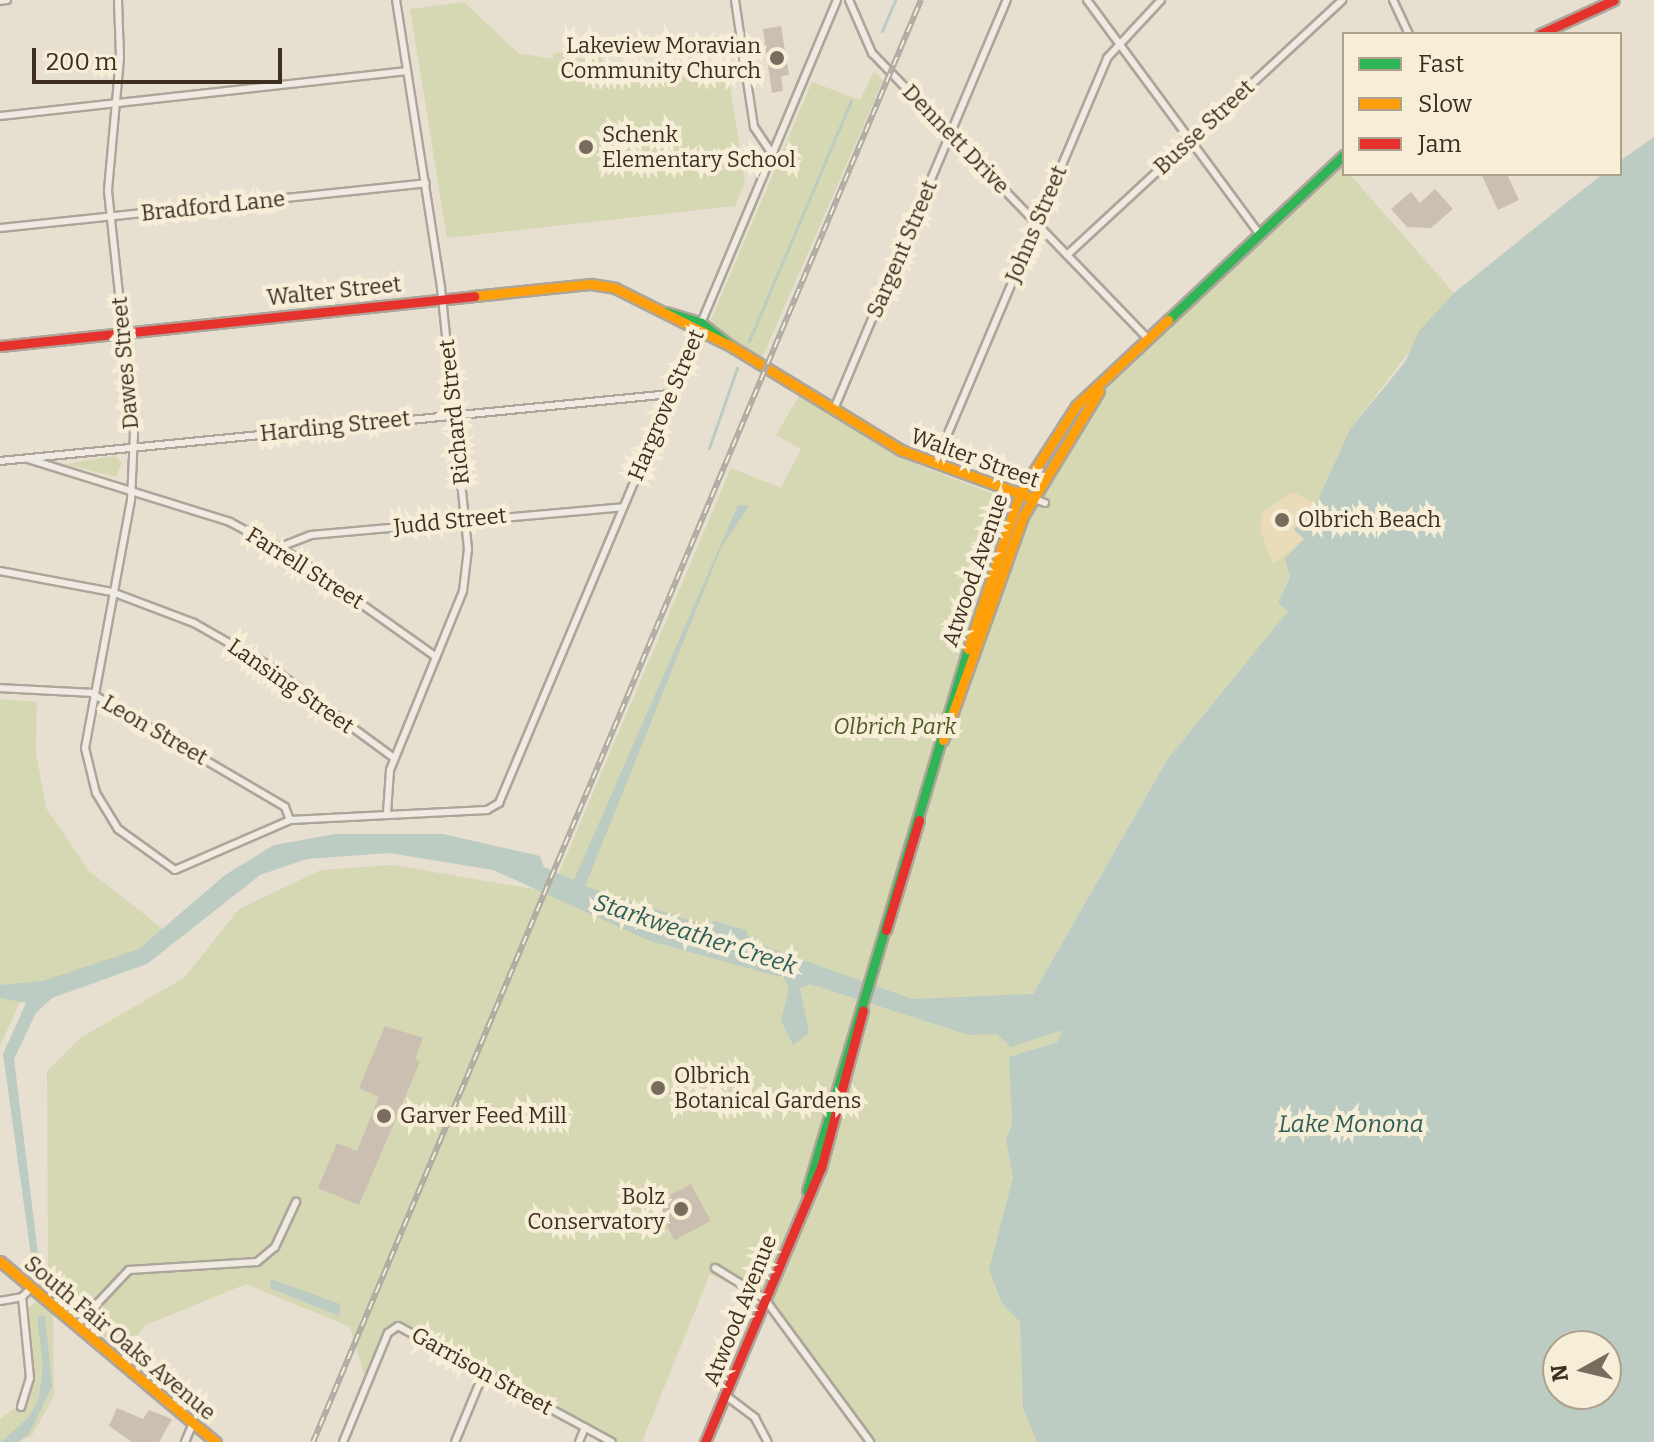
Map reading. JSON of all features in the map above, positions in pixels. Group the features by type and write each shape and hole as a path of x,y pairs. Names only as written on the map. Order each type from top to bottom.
{"street":[{"path":"0,1 7,0"},
{"name":"Dawes Street","path":"118,0 110,216 123,333 131,447 130,488 91,693 86,758 105,811 136,847 181,870 245,835 290,820"},
{"name":"Richard Street","path":"387,813 394,758 464,584 465,520 442,298 396,0"},
{"path":"735,0 754,127 773,155"},
{"name":"Hargrove Street","path":"387,813 493,808 837,0"},
{"name":"Dennett Drive","path":"849,0 866,46 1147,338"},
{"name":"Sargent Street","path":"834,409 1007,0"},
{"path":"1087,0 1259,233"},
{"name":"Johns Street","path":"935,464 1037,223 1118,43 1161,0"},
{"name":"Busse Street","path":"1067,255 1342,0"},
{"path":"1393,0 1408,32"},
{"path":"1544,32 1614,0"},
{"path":"0,116 407,71"},
{"name":"Atwood Avenue","path":"705,1442 807,1191 943,740 989,575 1020,493 1076,406 1100,388 1147,338 1341,158"},
{"name":"Bradford Lane","path":"0,228 426,183"},
{"name":"Walter Street","path":"0,346 586,283 615,288 699,327 834,409 935,464 1045,503"},
{"name":"Atwood Avenue","path":"943,740 1032,498 1100,388"},
{"name":"Harding Street","path":"0,461 454,413 670,394"},
{"name":"Farrell Street","path":"25,458 187,504 280,547 436,657"},
{"name":"Judd Street","path":"280,547 311,535 623,507"},
{"name":"Lansing Street","path":"0,571 112,592 241,649 394,758"},
{"name":"Leon Street","path":"0,688 91,693 285,807 290,820"},
{"path":"290,820 387,813"},
{"path":"76,1326 129,1270 257,1262 275,1247 296,1202"},
{"name":"South Fair Oaks Avenue","path":"0,1261 216,1442"},
{"path":"715,1268 764,1298 870,1442"},
{"path":"0,1301 22,1297 31,1288"},
{"path":"21,1407 30,1378 22,1297"},
{"name":"Garrison Street","path":"343,1442 394,1327 612,1442"},
{"path":"455,1442 484,1372"},
{"path":"725,1395 748,1411 768,1442"},
{"path":"185,1442 193,1423"},
{"path":"579,1442 585,1427"}],"green space":[{"name":"Schenk Elementary School","path":"464,2 518,53 553,59 553,54 574,51 575,59 601,57 611,85 728,73 745,182 735,206 447,238 410,9"},
{"path":"874,71 883,81 762,358 713,328 711,320 812,82 860,100"},
{"name":"Olbrich Park","path":"1338,161 1342,166 1342,176 1351,176 1454,293 1350,429 1316,504 1294,530 1304,539 1278,603 1288,611 1167,760 1033,994 1064,1030 1057,1042 1009,1057 1012,1123 1006,1141 1013,1177 989,1269 1001,1302 1020,1322 1023,1408 1037,1442 870,1442 764,1299 710,1274 642,1442 612,1442 394,1327 367,1385 350,1327 246,1284 146,1325 123,1352 48,1292 47,1071 80,1038 184,978 239,909 321,870 392,865 551,892 731,468 781,488 801,449 776,435 799,396 903,459 1032,509 1100,388"},
{"path":"115,456 122,463 116,477 65,464"},
{"path":"0,699 37,702 36,753 46,808 89,871 163,929 140,949 25,991 0,1046"},
{"path":"36,1302 53,1315 54,1396 31,1437 0,1442 0,1419 31,1396 26,1310"}],"sand":[{"name":"Olbrich Beach","path":"1293,492 1316,504 1294,529 1304,539 1273,564 1260,530 1263,511"}],"water":[{"name":"Lake Monona","path":"1654,137 1654,1442 1037,1442 1023,1408 1020,1322 1001,1302 989,1269 1013,1177 1006,1141 1012,1123 1009,1057 1057,1042 1063,1030 1011,1047 997,1034 969,1035 810,984 800,988 809,1033 793,1045 781,1021 789,988 784,978 650,941 493,870 389,853 307,859 260,875 147,964 52,998 36,1013 14,1059 40,1270 33,1270 3,1054 26,1003 0,998 0,985 43,981 139,949 225,875 274,845 335,834 443,834 540,856 544,867 574,880 738,505 749,506 722,546 585,886 710,927 714,921 746,930 750,941 912,999 1033,994 1167,760 1288,611 1278,603 1290,576 1285,559 1304,539 1294,530 1316,504 1350,429 1405,362 1419,331 1454,293 1600,176 1622,176 1622,160"},
{"path":"271,1279 340,1304 339,1316 270,1288"},
{"path":"45,1316 52,1386 29,1434 19,1442 1,1442 29,1417 39,1398 43,1364 37,1317"}],"building":[{"name":"Lakeview Moravian Community Church","path":"781,26 789,75 781,76 783,91 772,93 763,29"},
{"path":"1482,176 1508,176 1519,200 1498,210"},
{"path":"1435,189 1453,209 1431,228 1407,227 1391,209 1411,192 1420,203"},
{"name":"Garver Feed Mill","path":"385,1026 423,1038 415,1059 420,1062 359,1205 318,1188 337,1143 357,1151 379,1097 359,1088"},
{"name":"Bolz Conservatory","path":"691,1184 711,1221 675,1240 655,1203"},
{"path":"117,1408 143,1419 149,1410 172,1419 159,1442 132,1442 109,1426"}],"waterway":[{"path":"882,31 895,0"},
{"path":"749,341 851,101"},
{"path":"709,448 737,368"}],"railway":[{"path":"313,1442 921,0"}],"traffic: fast":[{"path":"1168,320 1342,157"},
{"path":"666,312 701,323 729,345"},
{"path":"807,1191 968,649"}],"traffic: slow":[{"path":"474,296 591,284 615,288 729,345 901,450 1032,498"},
{"path":"968,649 1020,493 1076,406 1168,320"},
{"path":"943,740 1023,516 1099,391"},
{"path":"0,1261 216,1442"}],"traffic: jam":[{"path":"1544,32 1614,0"},
{"path":"0,346 474,296"},
{"path":"886,930 919,820"},
{"path":"705,1442 821,1168 863,1010"}],"place":[{"name":"Lakeview Moravian Community Church","path":"777,58"},
{"name":"Schenk Elementary School","path":"586,147"},
{"name":"Olbrich Beach","path":"1282,520"},
{"name":"Olbrich Botanical Gardens","path":"658,1088"},
{"name":"Garver Feed Mill","path":"384,1116"},
{"name":"Bolz Conservatory","path":"681,1209"}],"water label":[{"name":"Starkweather Creek","path":"695,935"}]}
